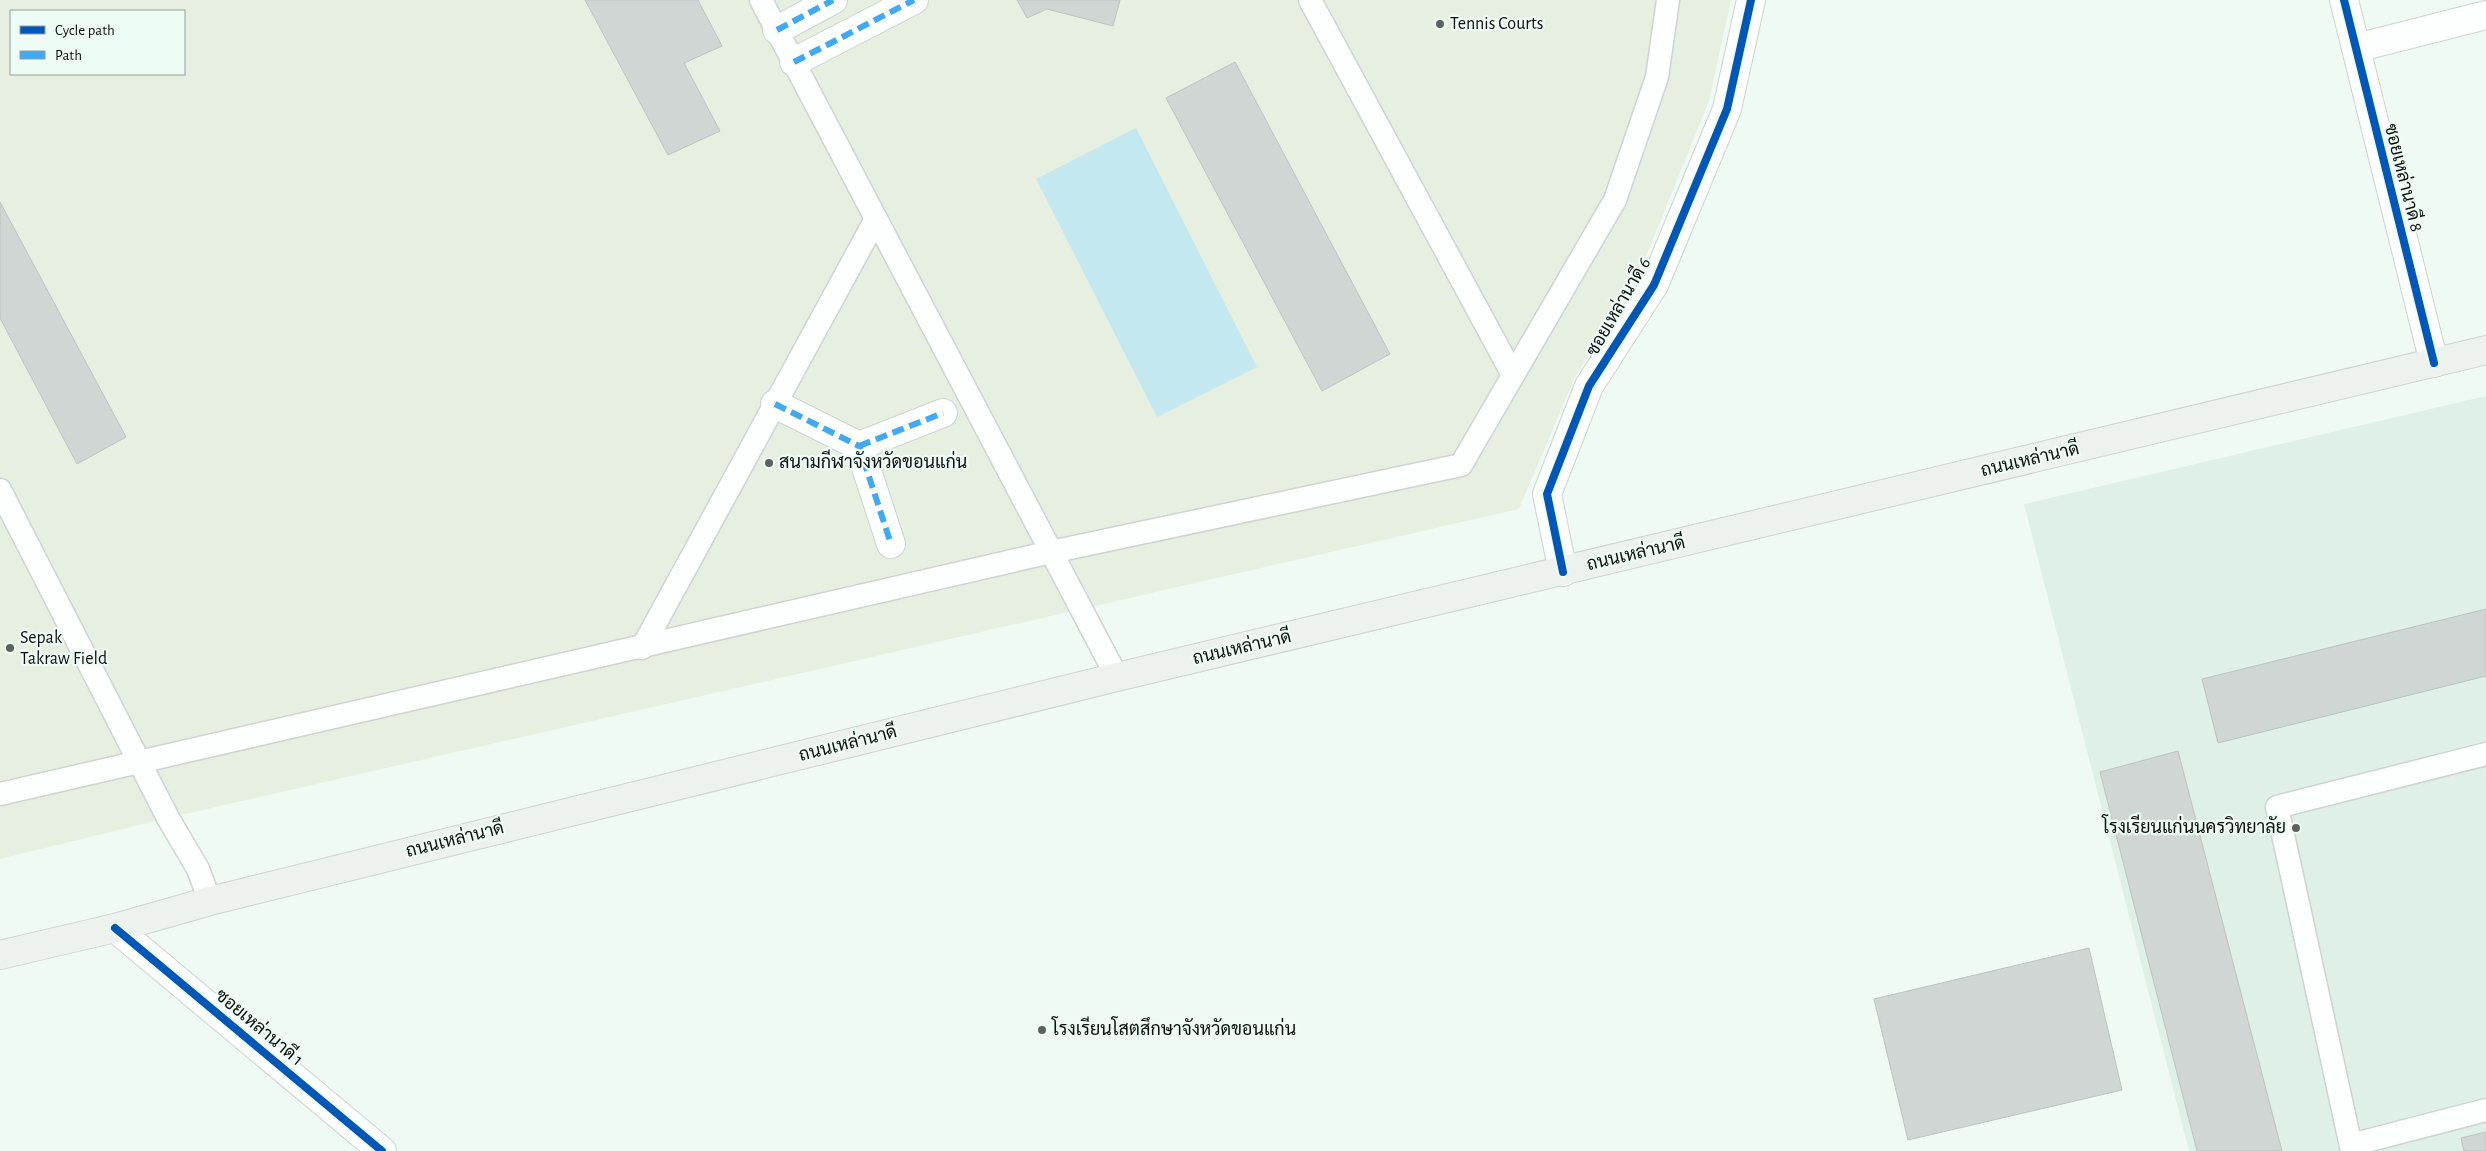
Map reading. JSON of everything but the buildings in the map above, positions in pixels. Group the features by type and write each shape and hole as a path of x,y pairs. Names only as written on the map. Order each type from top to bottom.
{"main road":[{"name":"ถนนเหล่านาดี","path":"0,955 115,928 210,900 1117,677 2486,350"}],"street":[{"path":"777,30 833,0"},
{"path":"794,62 914,0"},
{"name":"ซอยเหล่านาดี 6","path":"1563,572 1547,494 1589,386 1654,285 1727,109 1751,0"},
{"name":"ซอยเหล่านาดี 8","path":"2344,0 2434,363"},
{"path":"2356,48 2486,15"},
{"path":"775,404 859,446 891,544"},
{"path":"859,446 943,413"},
{"name":"ซอยเหล่านาดี 1","path":"115,928 382,1151"}],"lane":[{"path":"761,0 1117,677"},
{"path":"1310,0 1514,375"},
{"path":"0,794 140,760 642,648 1051,552 1461,465 1615,200 1657,77 1668,0"},
{"path":"642,648 876,219"},
{"path":"0,490 140,760 168,818 198,869 210,900"},
{"path":"2486,754 2277,807 2351,1148 2486,1110"}],"shaded area":[{"name":"โรงเรียนแก่นนครวิทยาลัย","path":"2486,396 2486,1151 2189,1151 2024,504"}],"green space":[{"name":"สนามกีฬาจังหวัดขอนแก่น","path":"0,0 1731,0 1709,101 1639,274 1575,377 1519,509 168,818 0,859"}],"water":[{"path":"1136,128 1257,367 1157,417 1036,179"}],"marked path":[{"path":"777,30 833,0"},
{"path":"794,62 914,0"},
{"path":"775,404 859,446 891,544"},
{"path":"859,446 943,413"}],"cycle path":[{"path":"1563,572 1547,494 1589,386 1654,285 1727,109 1751,0"},
{"path":"2344,0 2434,363"},
{"path":"115,928 382,1151"}],"place":[{"name":"Tennis Courts","path":"1440,24"},
{"name":"สนามกีฬาจังหวัดขอนแก่น","path":"769,463"},
{"name":"Sepak Takraw Field","path":"10,648"},
{"name":"โรงเรียนแก่นนครวิทยาลัย","path":"2296,828"},
{"name":"โรงเรียนโสตสึกษาจังหวัดขอนแก่น","path":"1042,1030"}]}
